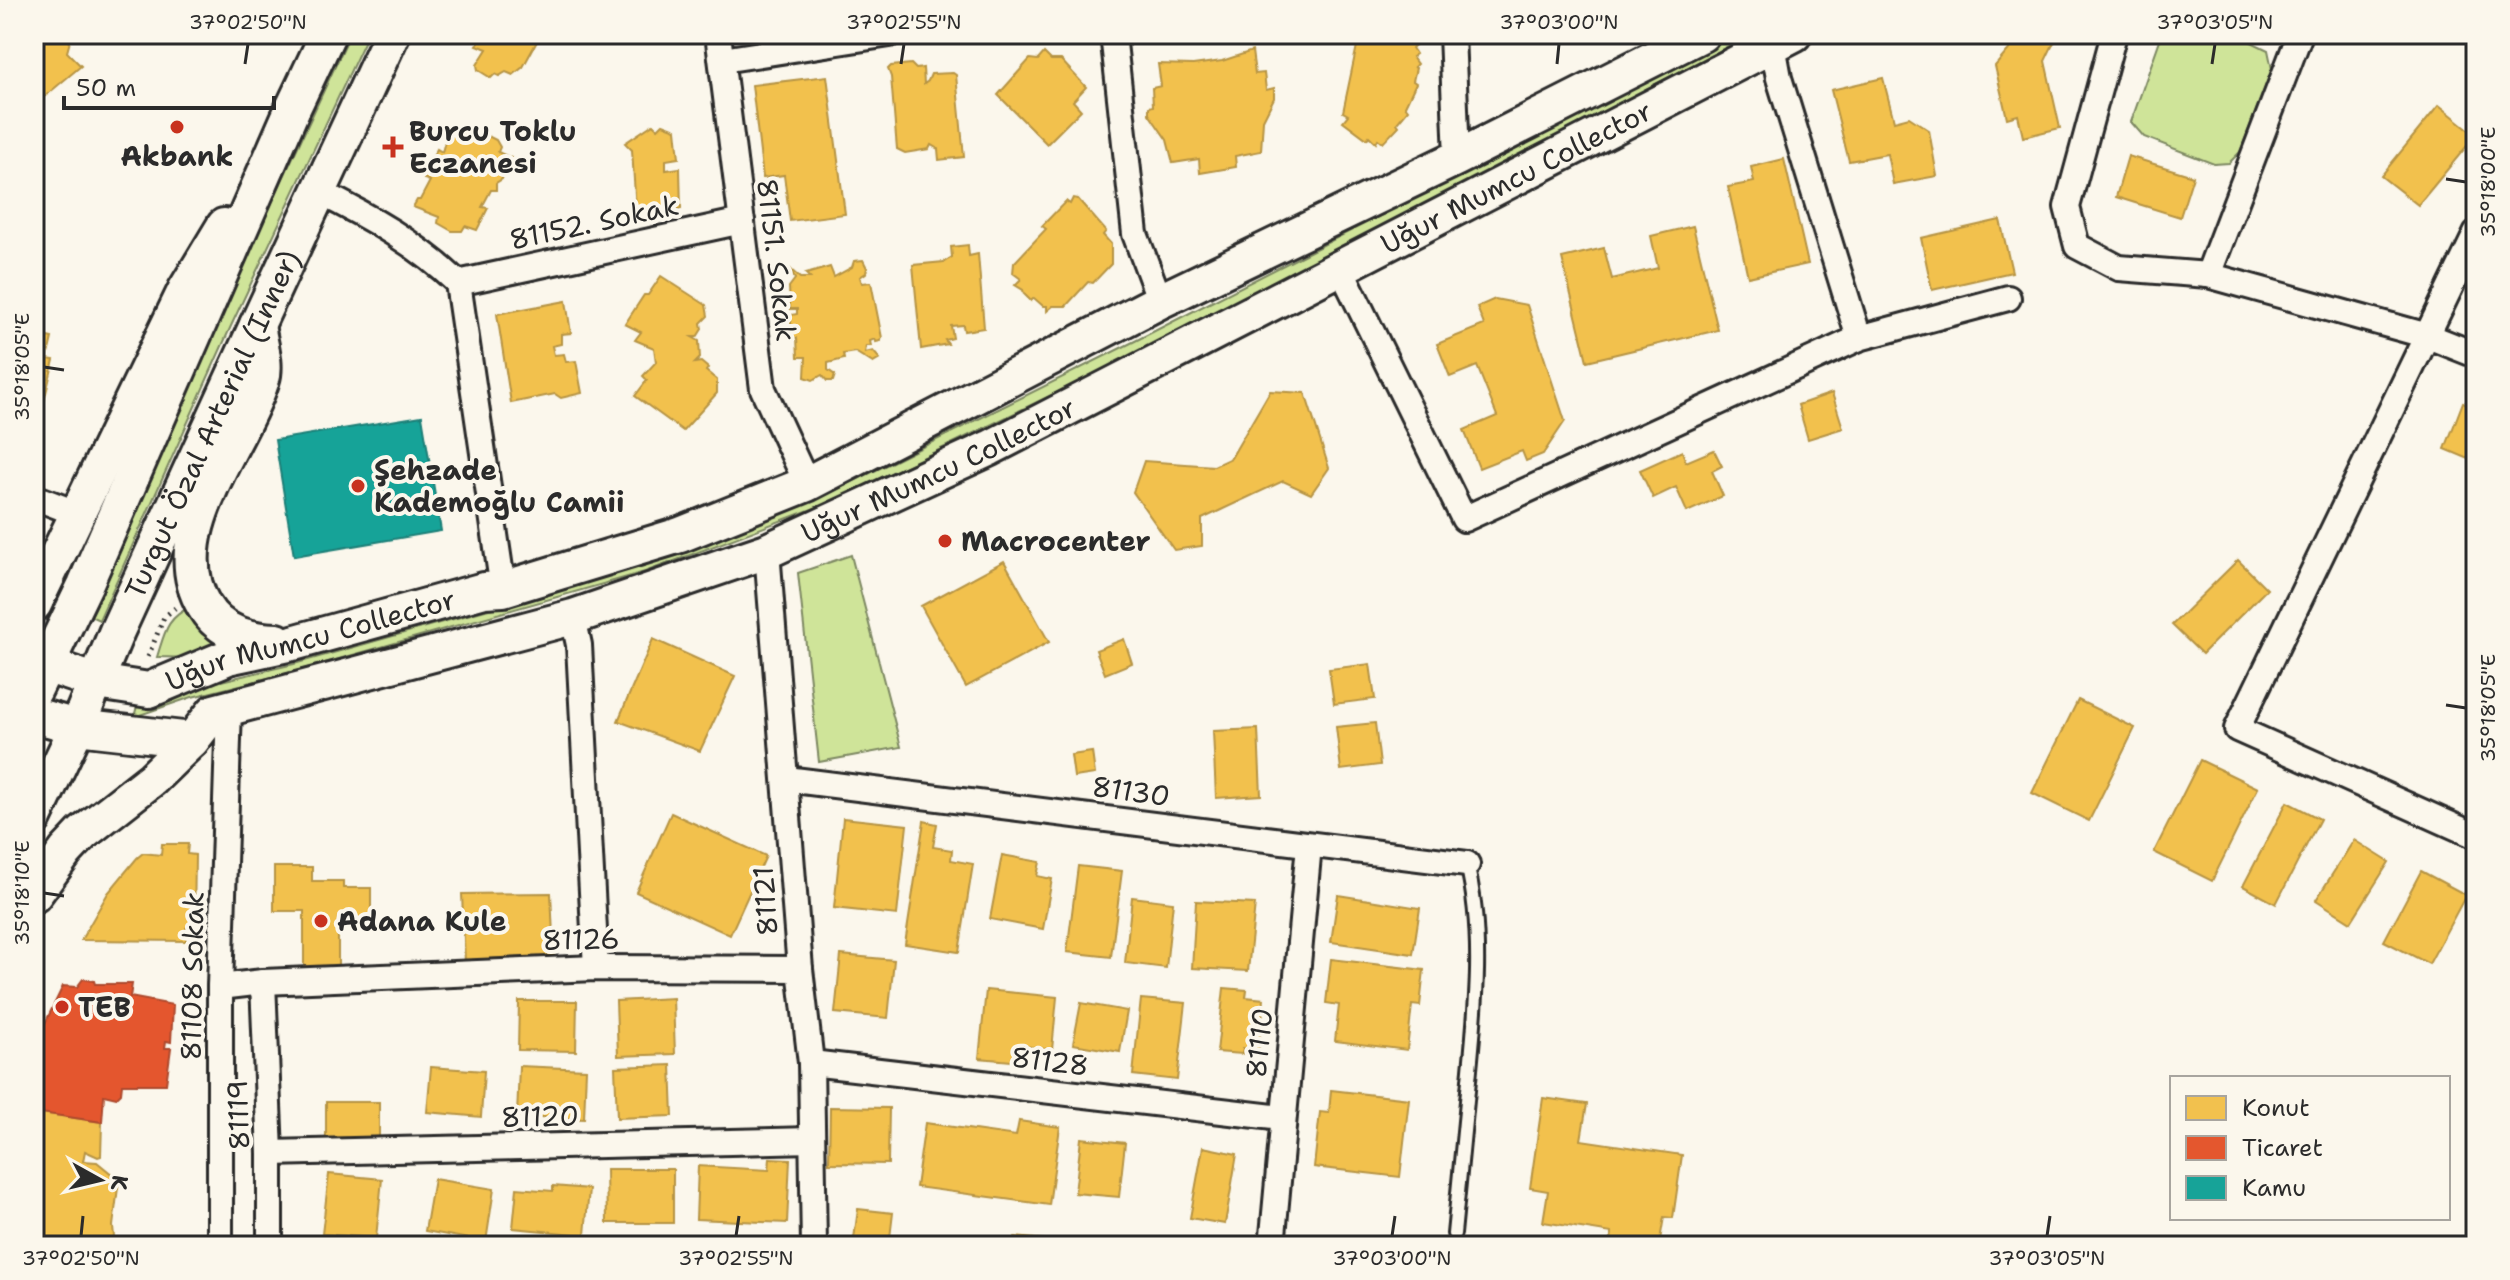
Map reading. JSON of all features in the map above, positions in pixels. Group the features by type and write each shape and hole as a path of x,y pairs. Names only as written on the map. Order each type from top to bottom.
{"street":[{"name":"Turgut Özal Arterial (Inner)","path":"40,678 117,513 286,123 328,34"},
{"name":"Turgut Özal Arterial (Inner)","path":"34,818 392,34"},
{"name":"81151. Sokak","path":"718,34 763,389 807,484"},
{"path":"722,60 890,34"},
{"path":"1113,34 1135,234 1160,301"},
{"path":"1452,34 1457,158"},
{"name":"Uğur Mumcu Collector","path":"40,678 149,690 228,657 301,641 484,590 503,589 680,535 807,484 1160,301 1457,158 1702,34"},
{"path":"2114,34 2067,207 2077,246 2119,268 2208,275 2428,336 2476,355"},
{"path":"2208,275 2300,34"},
{"path":"1783,40 1779,78 1859,338"},
{"name":"Uğur Mumcu Collector","path":"34,715 77,727 192,740 214,712 573,617 767,551 990,448 1783,40"},
{"path":"34,604 186,289 286,123"},
{"path":"319,192 351,207 428,254 458,283 503,589"},
{"name":"81152. Sokak","path":"458,283 742,221"},
{"path":"2476,234 2237,729 2476,836"},
{"path":"1340,267 1464,519 1859,338 2008,298"},
{"path":"257,325 264,376 200,513 192,546 191,574 205,607 222,626 253,640 301,641"},
{"path":"34,497 76,513"},
{"name":"81121","path":"767,551 800,969 811,1063 814,1246"},
{"path":"573,617 579,645 596,968"},
{"name":"81108 Sokak","path":"220,1246 220,987 229,708"},
{"path":"34,895 83,833 152,779 192,740"},
{"name":"81130","path":"786,779 1467,864"},
{"name":"81110","path":"1272,1246 1309,845"},
{"name":"81126","path":"220,987 263,982 596,968 800,969"},
{"name":"81119","path":"263,982 270,1153 270,1246"},
{"name":"81128","path":"811,1063 1282,1118"},
{"name":"81120","path":"270,1153 812,1140"}],"lane":[{"path":"1454,1234 1477,983 1475,904 1467,864"}],"path":[{"path":"148,657 164,617 180,606"}],"green space":[{"path":"350,34 366,38 231,326 99,620 88,615 218,319"},
{"path":"1736,34 1752,34 1142,351 836,500 645,572 300,670 192,697 134,717 137,706 191,688 294,664 641,566 830,493"},
{"path":"2162,34 2235,34 2268,50 2272,69 2240,152 2229,163 2214,164 2144,137 2131,122"},
{"path":"851,555 901,747 819,762 798,573"},
{"path":"192,606 223,639 199,658 157,657 172,621"}],"building: Konut":[{"path":"34,34 72,34 67,52 81,66 43,98 38,88 34,91"},
{"path":"483,34 541,34 523,67 513,75 506,72 491,78 478,70 477,65 487,49 477,45"},
{"path":"1411,34 1415,45 1412,48 1416,54 1412,57 1417,64 1413,81 1416,83 1405,106 1408,110 1397,123 1399,126 1383,143 1378,139 1376,143 1369,136 1367,139 1343,121 1348,115 1343,112 1359,36"},
{"path":"2022,34 2057,36 2045,61 2060,128 2023,137 2018,115 2007,118 1995,66"},
{"path":"1252,51 1255,74 1264,73 1266,90 1274,88 1274,98 1263,120 1261,151 1235,156 1236,167 1200,173 1199,159 1173,163 1167,140 1149,114 1149,107 1153,106 1152,88 1161,86 1158,64 1193,65 1222,61"},
{"path":"1044,53 1051,60 1061,60 1086,87 1073,101 1081,110 1047,144 998,95 1030,59 1038,60"},
{"path":"911,64 916,69 923,68 924,84 931,74 956,75 964,157 939,160 938,149 931,145 929,149 905,153 897,149 888,69"},
{"path":"827,76 845,214 790,221 784,175 763,178 752,85"},
{"path":"1883,78 1894,121 1909,117 1929,130 1937,176 1893,184 1887,154 1849,161 1831,90"},
{"path":"2439,105 2476,135 2418,205 2381,176"},
{"path":"653,124 658,129 663,124 676,129 679,158 666,160 666,170 680,168 681,209 670,206 640,212 636,210 632,150 625,143"},
{"path":"449,127 471,137 476,130 496,140 500,147 498,152 511,158 509,173 504,172 502,179 496,183 496,190 491,190 482,207 488,208 477,230 465,226 462,231 452,231 438,223 439,217 413,207 430,181 424,179 428,170 436,173 439,168 431,160 437,149 442,152"},
{"path":"2128,156 2193,176 2180,217 2116,197"},
{"path":"1784,159 1808,264 1748,277 1728,187 1754,182 1751,167"},
{"path":"1073,198 1078,199 1106,231 1103,235 1111,244 1111,264 1093,283 1088,282 1066,306 1053,306 1047,311 1047,306 1034,298 1031,301 1015,285 1021,279 1013,273 1014,263 1046,229 1042,226 1066,201 1070,204"},
{"path":"2000,220 2012,272 1932,290 1921,238"},
{"path":"1693,226 1718,330 1587,361 1562,258 1604,248 1612,279 1658,268 1651,236"},
{"path":"968,245 969,256 978,254 984,328 964,331 963,325 951,326 953,338 945,340 948,344 921,349 913,265 944,262 952,257 951,247"},
{"path":"863,260 867,268 860,277 862,283 871,282 882,338 876,342 875,339 870,341 871,346 866,346 865,353 873,351 880,359 873,363 855,352 843,354 844,359 828,363 828,370 835,375 833,381 827,381 822,375 813,380 805,377 806,357 798,357 797,338 791,337 791,315 797,314 797,309 790,309 789,287 795,279 789,268 800,278 810,278 806,274 830,267 834,277 852,267 854,261"},
{"path":"661,276 706,305 708,316 701,323 702,329 697,337 692,337 699,341 700,358 695,363 701,362 717,380 717,393 683,431 635,396 647,380 643,376 656,362 654,348 635,340 641,332 625,324"},
{"path":"1495,299 1527,305 1565,421 1543,454 1526,461 1522,451 1479,468 1464,430 1497,416 1477,366 1450,377 1437,344 1484,325 1477,307"},
{"path":"566,301 571,333 561,334 561,344 552,346 554,355 564,354 566,362 576,361 582,393 561,398 555,394 511,403 497,314"},
{"path":"34,334 52,338 47,359 54,360 40,418 34,416"},
{"path":"1270,391 1305,393 1329,468 1311,494 1283,481 1202,519 1202,546 1174,550 1133,492 1144,461 1214,466 1231,458"},
{"path":"1832,393 1843,428 1808,439 1798,405"},
{"path":"2463,402 2476,407 2476,462 2445,449"},
{"path":"1714,450 1722,466 1712,471 1723,496 1687,512 1676,487 1653,498 1640,470 1682,451 1686,462"},
{"path":"2238,560 2267,589 2202,654 2172,625"},
{"path":"1004,561 1049,642 966,687 921,606"},
{"path":"653,639 735,676 700,751 618,721"},
{"path":"1124,639 1132,663 1105,674 1096,650"},
{"path":"1370,664 1375,699 1334,704 1329,669"},
{"path":"2078,700 2135,728 2089,821 2032,793"},
{"path":"1375,723 1380,765 1341,770 1336,727"},
{"path":"1258,729 1261,795 1216,798 1213,731"},
{"path":"1092,752 1095,774 1074,777 1071,755"},
{"path":"2200,760 2258,788 2212,881 2154,852"},
{"path":"2287,802 2320,819 2276,904 2243,886"},
{"path":"671,813 766,856 730,935 636,892"},
{"path":"843,818 907,825 897,915 834,908"},
{"path":"924,821 937,824 933,847 952,850 951,860 973,864 959,952 905,944"},
{"path":"2354,840 2389,862 2351,922 2316,900"},
{"path":"162,844 188,844 187,854 195,855 194,927 186,928 186,941 81,940 108,893 137,858 143,853 161,855"},
{"path":"1002,855 1040,862 1037,876 1052,879 1043,929 990,919"},
{"path":"1078,866 1122,871 1111,957 1067,952"},
{"name":"Adana Kule","path":"274,867 312,867 312,881 343,881 343,888 371,888 371,925 343,925 343,918 338,918 338,972 304,972 304,911 274,911"},
{"path":"2421,871 2466,895 2429,964 2384,941"},
{"path":"551,893 554,957 465,963 462,894"},
{"path":"1338,895 1420,908 1413,954 1331,942"},
{"path":"1132,897 1173,902 1166,968 1125,963"},
{"path":"1196,901 1255,904 1248,971 1192,968"},
{"path":"841,955 894,960 888,1018 835,1013"},
{"path":"1331,959 1424,970 1420,1006 1412,1005 1407,1050 1335,1041 1339,1005 1326,1003"},
{"path":"1224,988 1247,990 1246,997 1264,999 1259,1050 1243,1048 1242,1054 1217,1052"},
{"path":"986,990 1057,997 1052,1050 1023,1046 1022,1062 979,1058"},
{"path":"673,998 675,1054 618,1056 616,1001"},
{"path":"1141,999 1186,1003 1177,1080 1133,1075"},
{"path":"519,1001 577,1001 576,1051 518,1050"},
{"path":"1081,1003 1127,1011 1120,1052 1073,1044"},
{"path":"671,1065 673,1116 617,1118 615,1067"},
{"path":"519,1066 586,1069 584,1119 517,1116"},
{"path":"431,1067 484,1071 481,1117 427,1112"},
{"path":"1331,1090 1409,1099 1400,1177 1314,1167 1320,1112 1329,1113"},
{"path":"1543,1098 1587,1104 1581,1140 1682,1155 1673,1218 1664,1217 1659,1246 1610,1246 1612,1233 1543,1222 1548,1191 1530,1188"},
{"path":"326,1102 379,1102 379,1146 326,1146"},
{"path":"830,1107 889,1108 888,1164 829,1163"},
{"path":"34,1112 102,1122 101,1156 85,1151 83,1161 97,1162 119,1180 114,1237 106,1244 34,1244"},
{"path":"1019,1121 1060,1127 1049,1205 916,1187 925,1123 1016,1136"},
{"path":"1081,1138 1125,1143 1119,1197 1075,1193"},
{"path":"1203,1147 1237,1154 1225,1224 1190,1218"},
{"path":"770,1158 790,1159 787,1223 696,1219 698,1166 769,1170"},
{"path":"606,1169 673,1169 673,1223 607,1223"},
{"path":"329,1174 382,1179 376,1238 322,1234"},
{"path":"434,1179 494,1189 486,1242 425,1231"},
{"path":"553,1186 589,1189 585,1235 513,1228 517,1188 553,1191"},
{"path":"858,1209 893,1213 889,1246 853,1246"},
{"path":"1015,1237 1054,1241 1053,1246 1014,1246"},
{"path":"904,1239 942,1243 942,1246 903,1246"},
{"path":"535,1242 571,1246 535,1246"},
{"path":"720,1242 751,1246 720,1246"}],"building: Ticaret":[{"path":"83,979 95,984 132,984 130,997 173,1005 171,1042 166,1041 165,1048 171,1048 166,1084 122,1084 121,1093 116,1098 104,1095 102,1122 34,1112 34,1046 63,986 77,987"}],"building: Kamu":[{"name":"Şehzade Kademoğlu Camii","path":"422,416 441,531 294,556 275,440"}],"place":[{"name":"Akbank","path":"177,127"},
{"name":"Burcu Toklu Eczanesi","path":"393,147"},
{"name":"Şehzade Kademoğlu Camii","path":"358,486"},
{"name":"Macrocenter","path":"945,541"},
{"name":"Adana Kule","path":"321,921"},
{"name":"TEB","path":"62,1007"}]}
